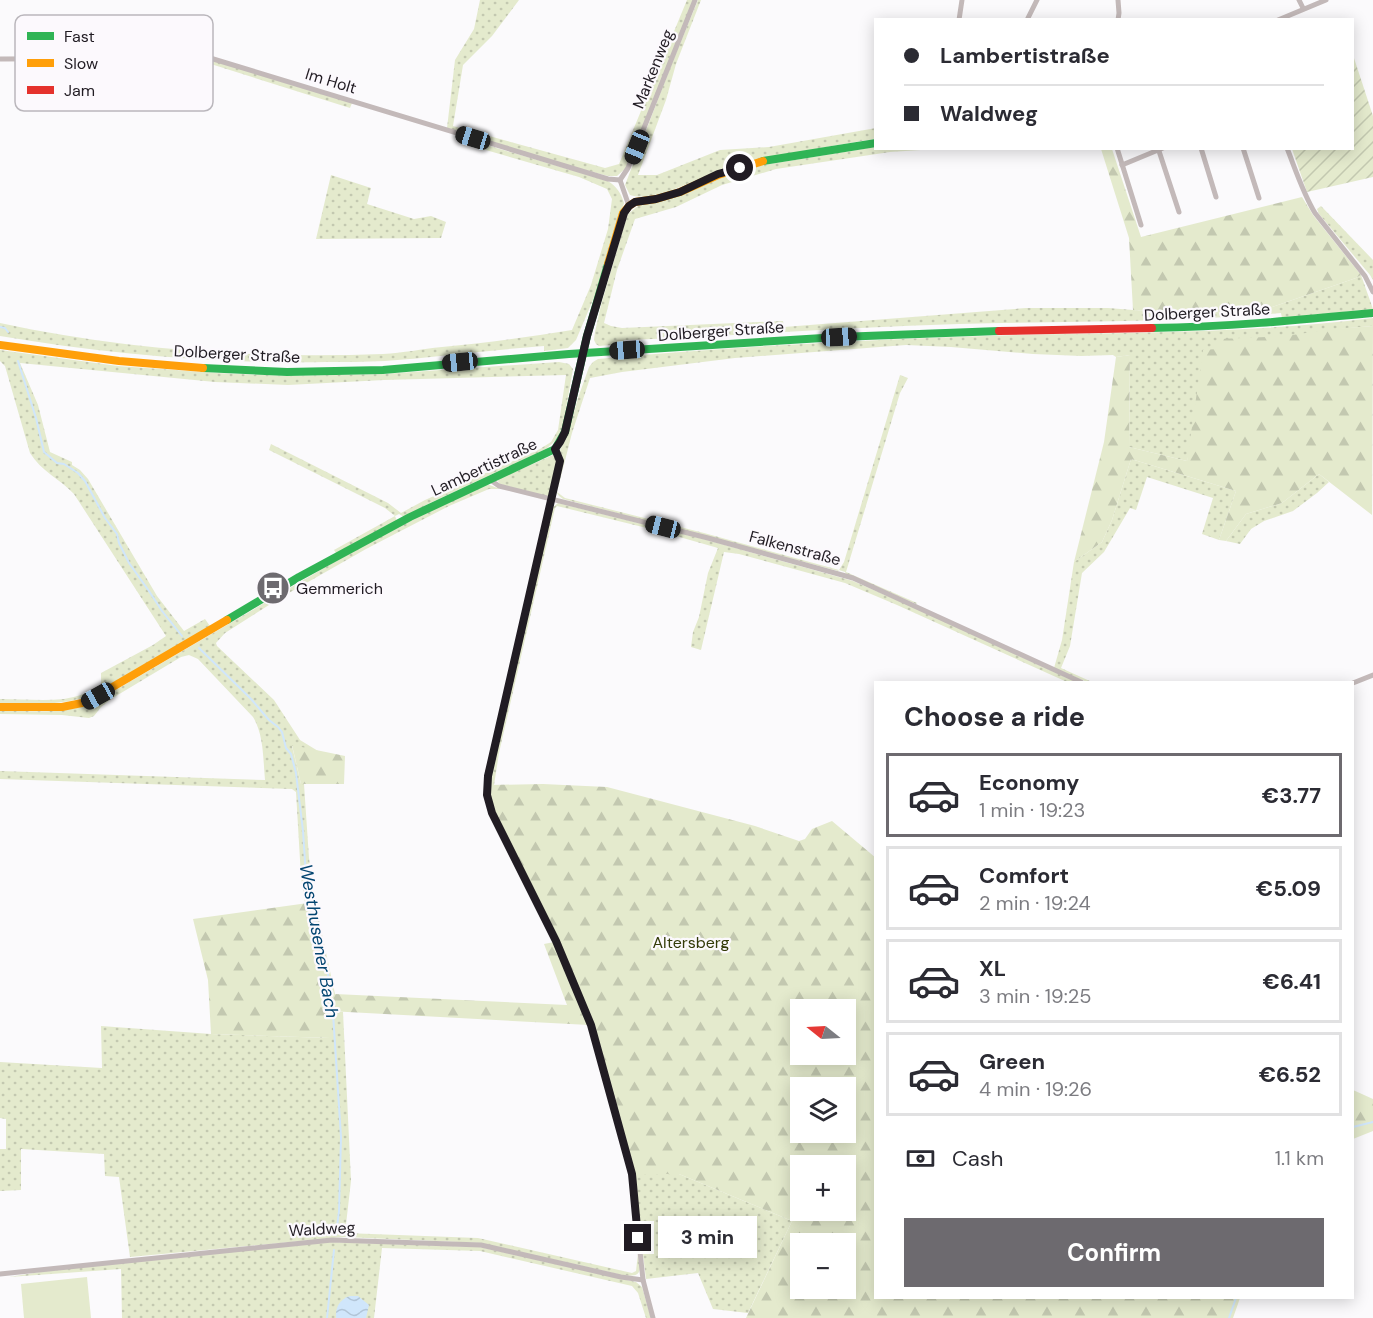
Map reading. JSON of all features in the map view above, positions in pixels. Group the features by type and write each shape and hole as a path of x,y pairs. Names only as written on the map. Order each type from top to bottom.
{"main road":[{"path":"629,206 635,202 680,192 718,174 762,161 874,143"},
{"name":"Lambertistraße","path":"0,707 62,707 87,702 300,577 410,517 555,449 565,432 582,353 624,213 629,206"},
{"name":"Dolberger Straße","path":"0,345 119,361 217,369 288,372 383,370 582,353 879,335 1229,326 1328,319 1373,313"}],"street":[{"name":"Markenweg","path":"620,180 628,168 695,0"},
{"path":"959,18 962,0"},
{"path":"1028,18 1037,0"},
{"path":"1118,0 1118,18"},
{"path":"1299,0 1303,8"},
{"path":"1282,18 1326,0"},
{"name":"Im Holt","path":"0,59 15,59"},
{"name":"Im Holt","path":"213,59 608,179 620,180"},
{"path":"1118,150 1141,225"},
{"path":"1122,165 1158,150"},
{"path":"1160,150 1179,212"},
{"path":"1202,150 1216,197"},
{"path":"1244,150 1259,198"},
{"path":"1288,150 1304,193 1315,213 1365,276 1373,292"},
{"path":"620,180 629,206"},
{"path":"555,449 560,461 488,776 487,795 492,813 556,941 591,1025 632,1174 643,1280 653,1318"},
{"name":"Falkenstraße","path":"489,479 499,486 708,538 853,578 1079,681"},
{"path":"1354,683 1373,675"},
{"name":"Waldweg","path":"0,1274 332,1240 481,1245 643,1280"}],"green space":[{"path":"480,0 519,0 492,36 463,65 453,126 605,168 619,164 687,0 694,0 626,168 617,176 581,169 447,128 455,60 474,29"},
{"path":"698,0 701,0 676,64 666,100 638,175 657,175 720,150 769,147 874,128 874,139 756,161 651,196 630,195 625,185"},
{"path":"1354,58 1373,116 1373,177 1307,192 1292,150 1354,150"},
{"path":"213,61 352,103 350,108 214,65"},
{"path":"473,141 608,181 622,196 624,203 598,288 576,340 568,348 544,351 544,346 385,361 285,362 121,353 0,336 0,323 142,346 239,354 335,355 398,353 572,330 591,285 608,229 612,199 607,189 579,177 472,146"},
{"path":"874,147 874,150 921,150 890,152 776,169 722,185 676,207 635,219 617,270 604,323 622,328 783,321 784,327 1026,308 1108,308 1196,315 1269,308 1361,275 1373,309 1282,318 1281,313 1160,320 917,325 624,340 623,344 599,346 596,344 595,332 601,305 628,214 638,206 657,202 720,177 763,165"},
{"path":"1101,150 1112,150 1141,237 1302,197 1313,215 1361,275 1269,308 1196,315 1133,310 1129,238"},
{"path":"331,175 371,188 367,204 414,219 431,216 446,222 441,238 316,239"},
{"path":"1321,206 1373,260 1373,280 1319,214 1317,209"},
{"path":"1373,318 1373,326 1295,335 1218,349 1187,461 1129,447 1130,355 1116,357 1113,355 1033,354 906,345 735,358 590,378 557,490 562,461 560,450 568,433 589,367 598,359 809,344 1285,327"},
{"path":"1373,326 1372,515 1319,474 1282,503 1246,514 1226,541 1219,540 1236,491 1131,459 1112,520 1102,542 1074,562 1104,442 1116,357 1130,355 1129,447 1187,461 1203,350 1217,349 1219,339 1286,336"},
{"path":"0,350 118,366 287,376 383,374 559,362 569,364 573,369 562,431 546,449 404,517 399,514 395,516 385,508 269,450 271,444 388,503 401,513 551,442 558,430 566,375 288,385 215,382 20,363 38,405 50,452 72,462 72,465 88,479 157,596 184,631 205,619 210,626 92,695 58,703 0,704 0,699 64,699 101,687 101,673 166,636 74,494 40,465 30,453 5,366 0,361"},
{"path":"900,375 908,378 900,393 846,572 917,603 839,570 844,562"},
{"path":"553,455 557,460 549,496 500,484 497,480 499,479"},
{"path":"1131,459 1236,491 1219,540 1202,534 1213,498 1147,477 1136,510 1130,508 1104,552 1082,573 1070,646 1061,668 1090,681 1085,681 1054,668 1062,640 1074,562 1102,542 1112,520"},
{"path":"1319,474 1329,482 1293,511 1264,521 1251,529 1240,544 1226,541 1246,514 1282,503"},
{"path":"487,484 500,489 489,489 449,506 366,549 280,598 225,633 216,643 274,700 300,740 318,751 292,746 301,784 304,784 309,858 315,902 305,903 301,877 296,792 292,789 0,779 0,771 265,780 261,739 253,717 198,659 189,655 181,657 111,699 89,718 0,714 0,710 62,710 97,701 348,554 413,519"},
{"path":"557,492 565,498 839,570 563,499"},
{"path":"558,503 707,540 853,581 1074,681 1065,681 845,583 724,552 701,650 691,647 708,573 718,548 557,506 499,753 494,785 490,785 494,758 552,508"},
{"path":"395,516 397,521 336,553 334,550"},
{"path":"292,745 345,756 344,784 301,784"},
{"name":"Altersberg","path":"543,784 607,787 755,826 799,841 805,839 812,829 832,821 874,856 874,1299 1240,1299 1233,1318 746,1318 792,1221 856,1221 856,1155 790,1155 790,1220 679,1174 633,1174 589,1025 329,1011 330,1038 211,1034 208,980 193,919 315,902 335,994 567,1005 544,944 554,942 494,812 490,785"},
{"path":"328,1011 343,1012 351,1181 345,1233 478,1238 632,1273 636,1271 638,1253 639,1272 634,1275 622,1275 481,1243 344,1237 130,1257 119,1177 105,1176 104,1154 21,1149 21,1190 0,1191 0,1149 6,1149 6,1119 0,1118 0,1062 102,1068 101,1026 211,1034 329,1038"},
{"path":"1354,1090 1373,1099 1373,1131 1354,1139"},
{"path":"633,1174 679,1174 792,1221 748,1313 713,1309 698,1273 646,1279"},
{"path":"329,1242 480,1247 636,1282 642,1287 651,1318 646,1318 638,1293 632,1286 480,1251 382,1248 374,1318 122,1318 121,1269 9,1277 52,1270"},
{"path":"87,1277 91,1318 24,1318 21,1284"}],"water":[{"path":"350,1296 358,1296 369,1305 366,1318 336,1318 339,1304"}],"waterway":[{"name":"Westhusener Bach","path":"0,327 5,328 8,332"},
{"name":"Westhusener Bach","path":"18,361 44,452 57,463 64,464 78,473 85,481 105,518 117,534 129,563 182,636"},
{"name":"Westhusener Bach","path":"199,648 282,732 296,773 307,892 328,974 333,1013 341,1137 336,1235"},
{"path":"1354,1127 1373,1122"},
{"name":"Westhusener Bach","path":"327,1318 334,1250"},
{"path":"1229,1318 1236,1299"}],"traffic: fast":[{"path":"763,161 874,143"},
{"path":"227,620 299,577 410,517 555,449 565,432 587,336 608,264"},
{"path":"1152,328 1235,325 1373,313"},
{"path":"203,368 287,372 383,370 569,354 839,337 999,331"}],"traffic: slow":[{"path":"608,264 623,213 635,202 680,192 718,175 763,161"},
{"path":"0,345 119,361 203,368"},
{"path":"0,707 62,707 87,702 227,620"}],"traffic: jam":[{"path":"999,331 1152,328"}],"place":[{"name":"Gemmerich","path":"273,588"}],"route":[{"path":"638,1238 632,1174 591,1025 556,941 492,813 487,795 488,776 560,461 555,449 565,432 582,353 624,213 632,203 680,192 718,174 740,168"}]}
